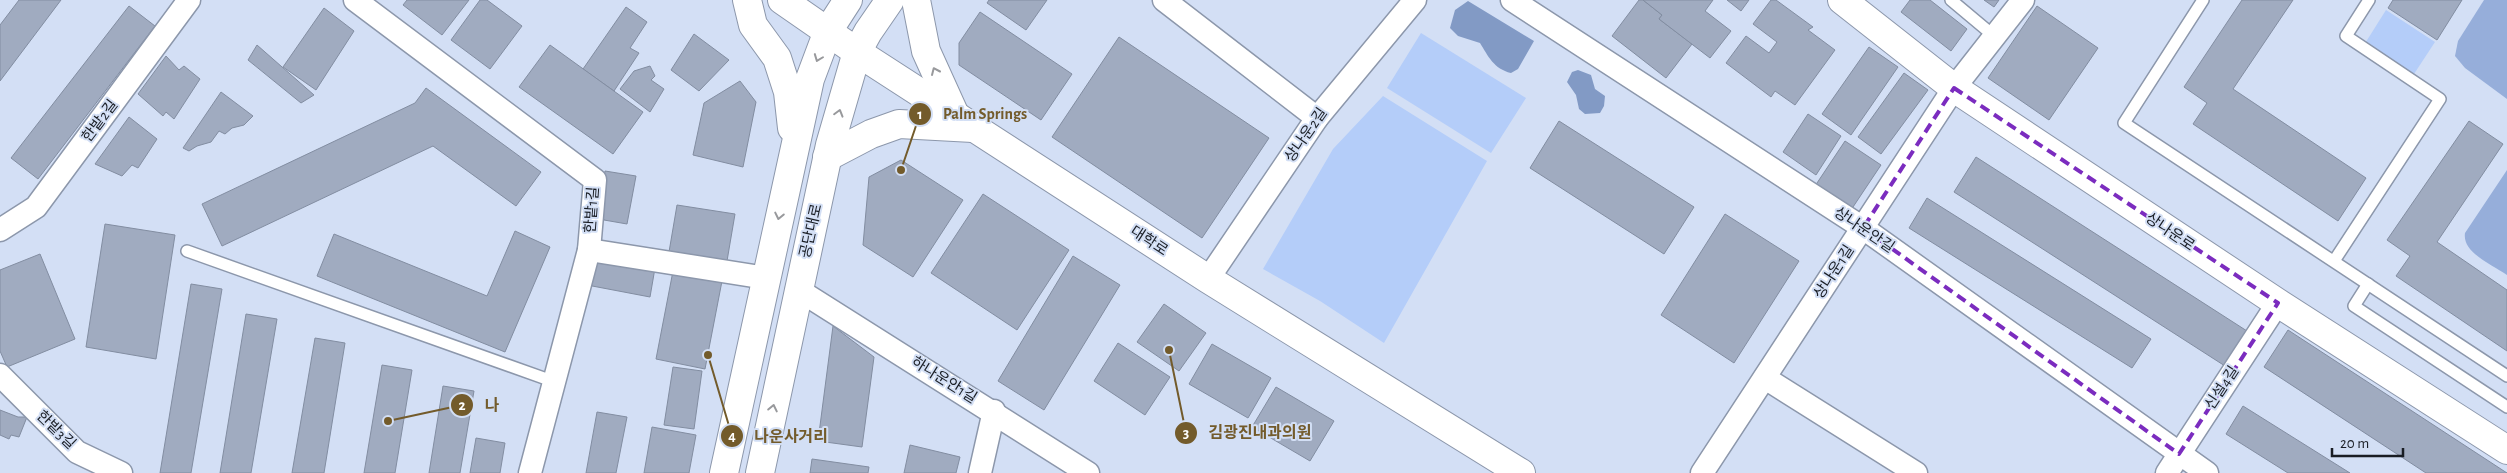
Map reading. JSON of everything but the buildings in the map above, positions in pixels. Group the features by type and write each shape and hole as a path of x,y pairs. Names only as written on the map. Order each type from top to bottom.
{"street":[{"name":"한밭2길","path":"0,230 36,207 189,0"},
{"name":"한밭1길","path":"355,0 595,180 589,250 530,473"},
{"path":"747,0 753,25 777,58 785,83 793,151"},
{"name":"대학로","path":"782,0 828,30 857,52 1208,279 1521,473"},
{"path":"724,473 810,79 828,30 848,0"},
{"name":"공단대로","path":"760,473 827,157 857,52 890,0"},
{"path":"827,157 871,134 899,124 965,121 926,51 916,0"},
{"name":"상나운2길","path":"1208,279 1317,118 1415,0"},
{"name":"상나운안길","path":"1512,0 1863,228 2208,473"},
{"name":"상나운로","path":"1842,0 1954,88 2278,303 2507,450"},
{"name":"상나운1길","path":"1702,473 1954,88 2022,0"},
{"path":"1178,4 1317,118"},
{"path":"589,250 766,278"},
{"name":"하나운안1길","path":"798,289 994,411 1088,473"},
{"name":"신설4길","path":"2166,473 2278,303"},
{"name":"한밭3길","path":"0,375 77,452 120,473"},
{"path":"1765,378 1916,473"},
{"path":"980,473 994,411"}],"lane":[{"path":"1951,0 1994,36"},
{"path":"2203,0 2124,123 2507,376"},
{"path":"2334,261 2440,99 2346,36 2369,0"},
{"path":"187,251 555,382"},
{"path":"2368,284 2354,306 2507,407"}],"highlighted area":[{"path":"1954,88 2278,303 2179,454 1863,228"}],"shaded area":[{"path":"2484,0 2507,0 2507,99 2465,68 2455,56 2458,41"},
{"path":"1468,1 1534,41 1518,69 1511,73 1500,68 1492,61 1480,43 1458,36 1450,28 1455,10"},
{"path":"2386,10 2435,42 2412,77 2364,45"},
{"path":"1421,33 1526,98 1491,153 1387,88"},
{"path":"1578,70 1591,75 1595,89 1605,96 1604,106 1600,113 1585,114 1579,109 1576,95 1567,82 1572,72"},
{"path":"1383,96 1487,161 1384,343 1320,301 1263,269 1333,149"},
{"path":"2507,170 2507,275 2480,258 2468,247 2465,233"}],"place":[{"name":"Palm Springs","path":"901,170"},
{"name":"김광진내과의원","path":"1169,350"},
{"name":"나운사거리","path":"708,355"},
{"name":"나","path":"388,421"}]}
